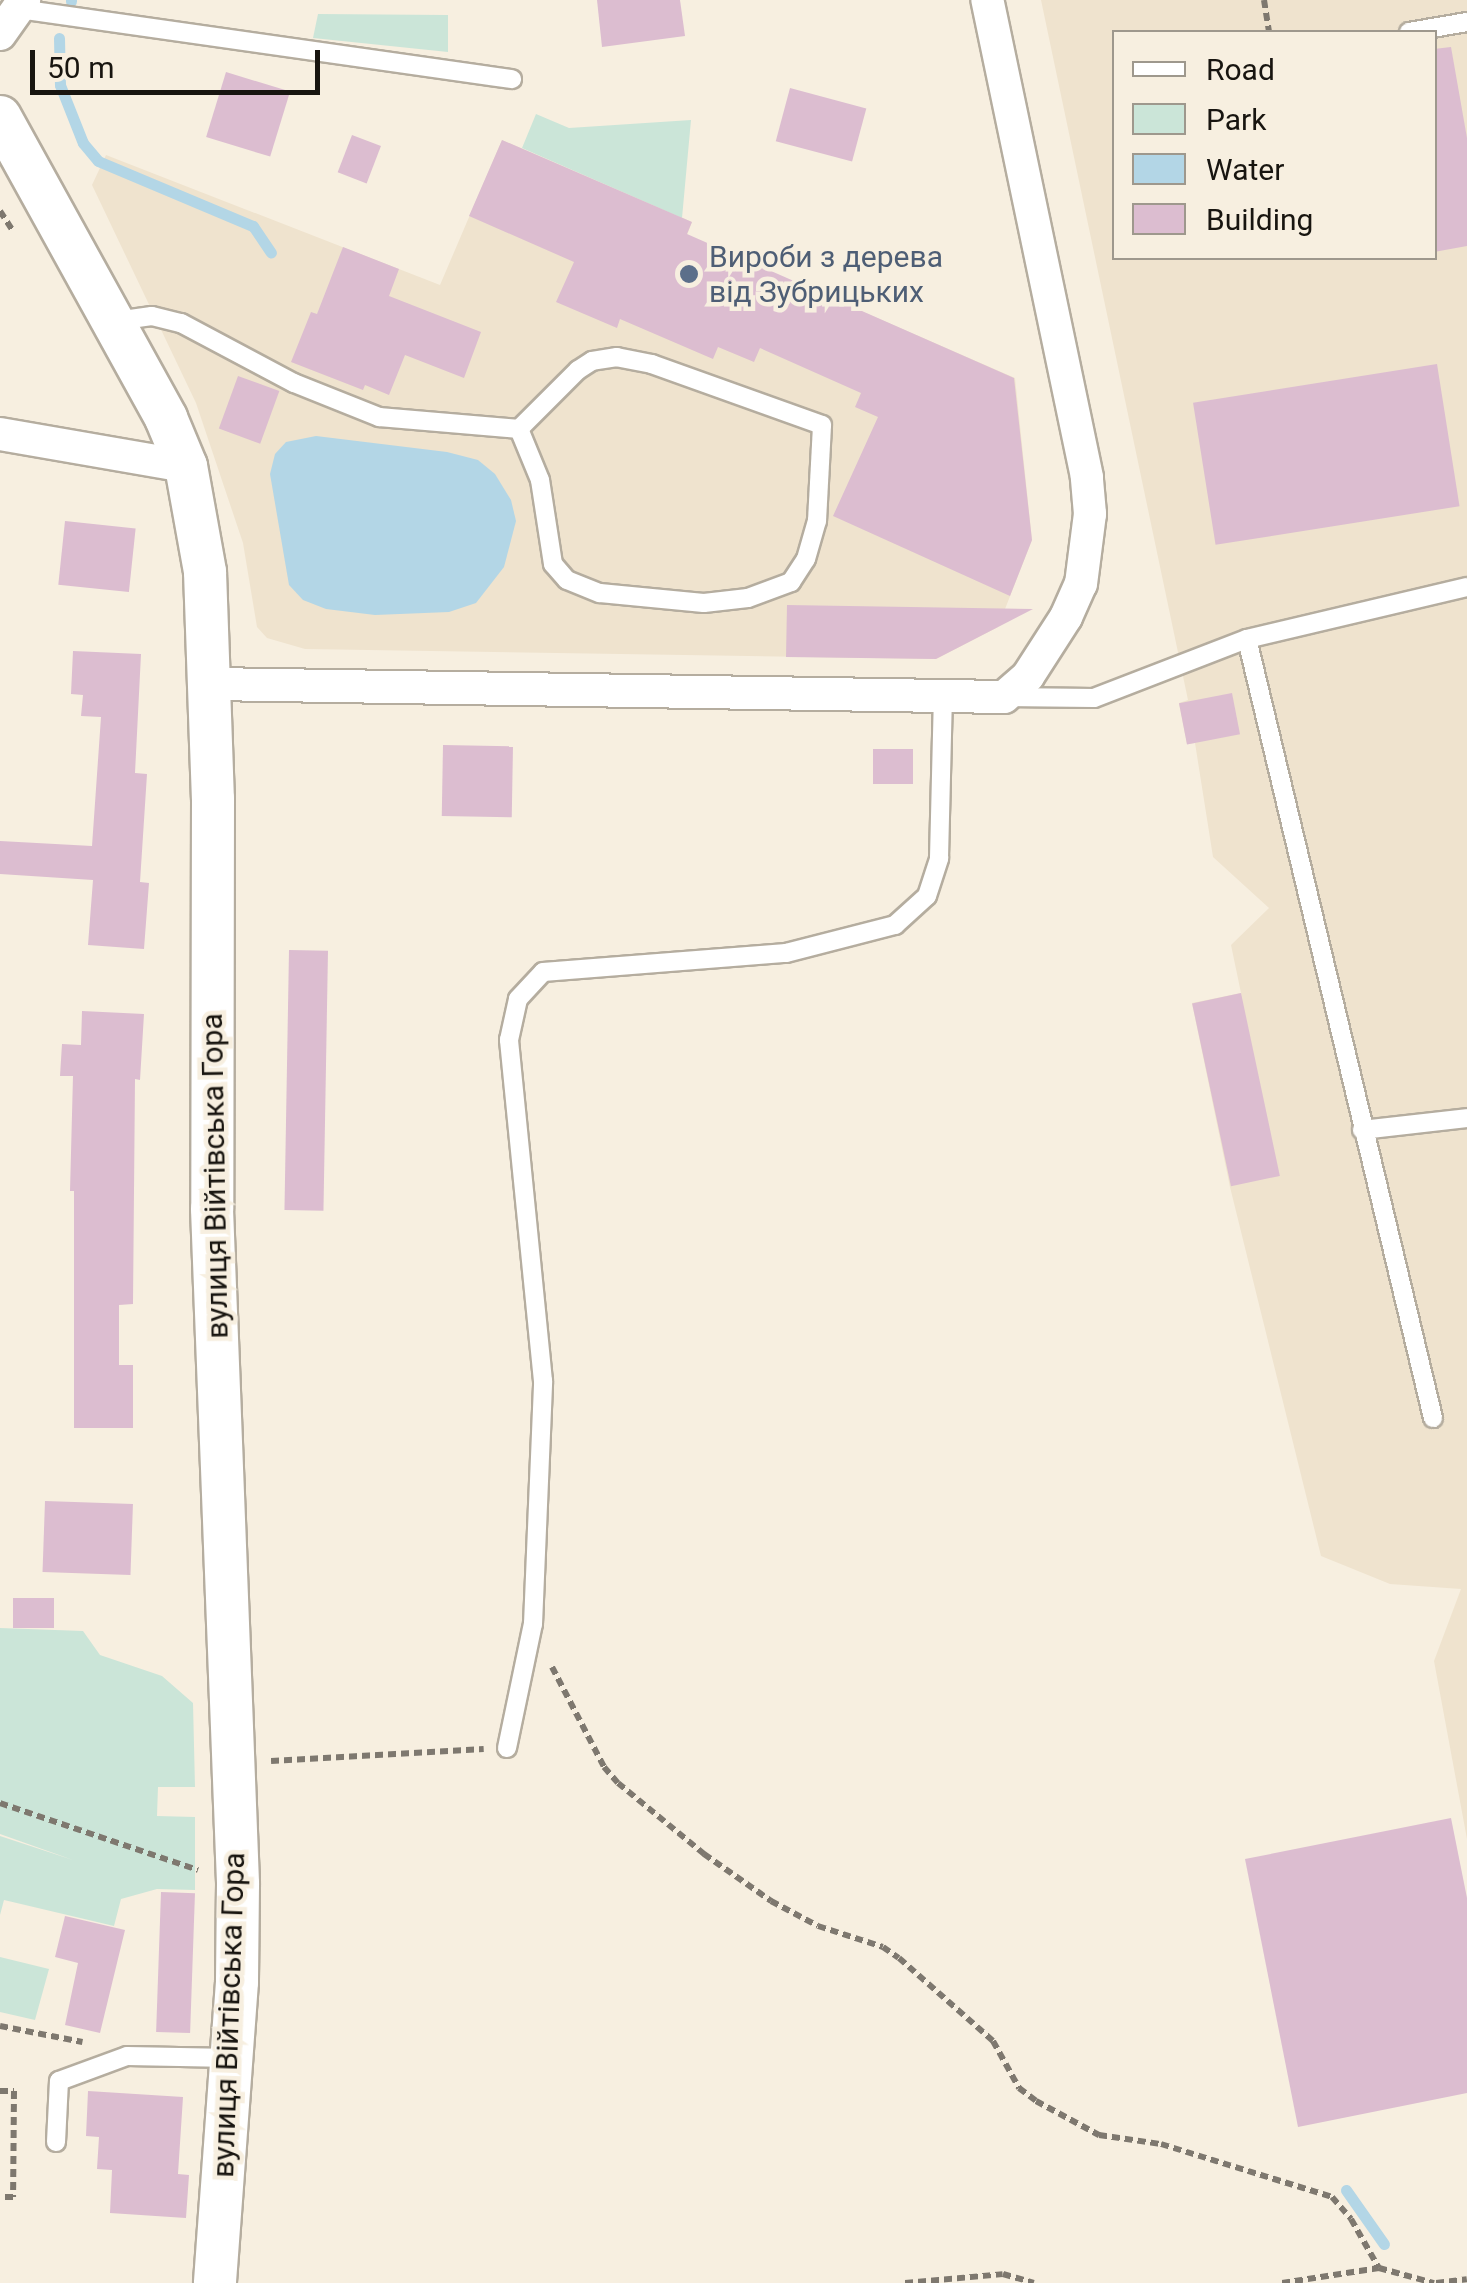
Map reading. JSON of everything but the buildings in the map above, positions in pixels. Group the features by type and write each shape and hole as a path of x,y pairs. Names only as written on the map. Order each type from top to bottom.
{"street":[{"path":"212,684 812,697 1004,697 1028,676 1066,617 1080,584 1090,514 1087,477 987,0"},
{"name":"вулиця Війтівська Гора","path":"0,117 115,321 186,466 205,572 212,684 212,1209 238,1884 232,2058 215,2283"},
{"path":"0,434 186,466"}],"lane":[{"path":"14,14 512,79"},
{"path":"1421,30 1467,22"},
{"path":"115,321 152,316 181,323 294,383 378,417 519,429 592,361 616,358 652,364 822,425 816,521 806,559 791,582 748,598 704,603 600,593 567,580 553,564 540,480 519,429"},
{"path":"1004,697 1094,698 1247,639 1467,587"},
{"path":"1247,639 1433,1418"},
{"path":"507,1748 533,1624 542,1382 509,1040 518,999 544,972 786,952 895,925 928,896 938,858 942,696"},
{"path":"1362,1130 1467,1118"},
{"path":"56,2142 59,2080 127,2056 232,2058"}],"path":[{"path":"1264,0 1269,30"},
{"path":"0,211 20,242"},
{"path":"533,1624 568,1704 604,1767 704,1854 796,1915 883,1947 898,1958 993,2042 1019,2088 1060,2117 1099,2135 1161,2144 1332,2197 1351,2219 1380,2268"},
{"path":"235,1763 507,1748"},
{"path":"0,1804 238,1884"},
{"path":"0,2026 90,2044 127,2056"},
{"path":"0,2091 14,2091 13,2198 0,2197"},
{"path":"1282,2283 1380,2268 1435,2283 1467,2279"},
{"path":"905,2283 1003,2274 1034,2283"}],"shaded area":[{"path":"1041,0 1467,0 1467,1839 1434,1661 1461,1589 1390,1584 1321,1556 1230,1187 1192,1003 1241,993 1231,945 1269,908 1213,857 1195,743 1187,744 1179,703 1188,700"},
{"path":"502,140 692,222 687,235 1015,378 1032,540 998,627 936,659 305,649 267,638 257,627 243,543 196,403 92,185 106,155 440,285"}],"green space":[{"path":"318,14 448,15 448,52 313,38"},
{"path":"536,114 569,128 691,120 682,218 522,148"},
{"path":"0,1628 83,1631 100,1655 162,1676 193,1703 195,1787 158,1787 157,1816 195,1817 195,1890 157,1889 121,1899 114,1926 4,1900 0,1915 0,1836 73,1860 0,1834"},
{"path":"0,1957 49,1969 35,2020 0,2012"}],"water":[{"path":"316,436 447,452 478,460 495,474 511,500 516,521 504,567 476,603 449,612 375,615 326,609 303,600 289,585 270,474 275,454 286,442"}],"waterway":[{"path":"59,38 60,85 83,143 98,161 253,226 271,253"},
{"path":"1346,2190 1384,2244"}],"place":[{"name":"Вироби з дерева від Зубрицьких","path":"689,274"}]}
